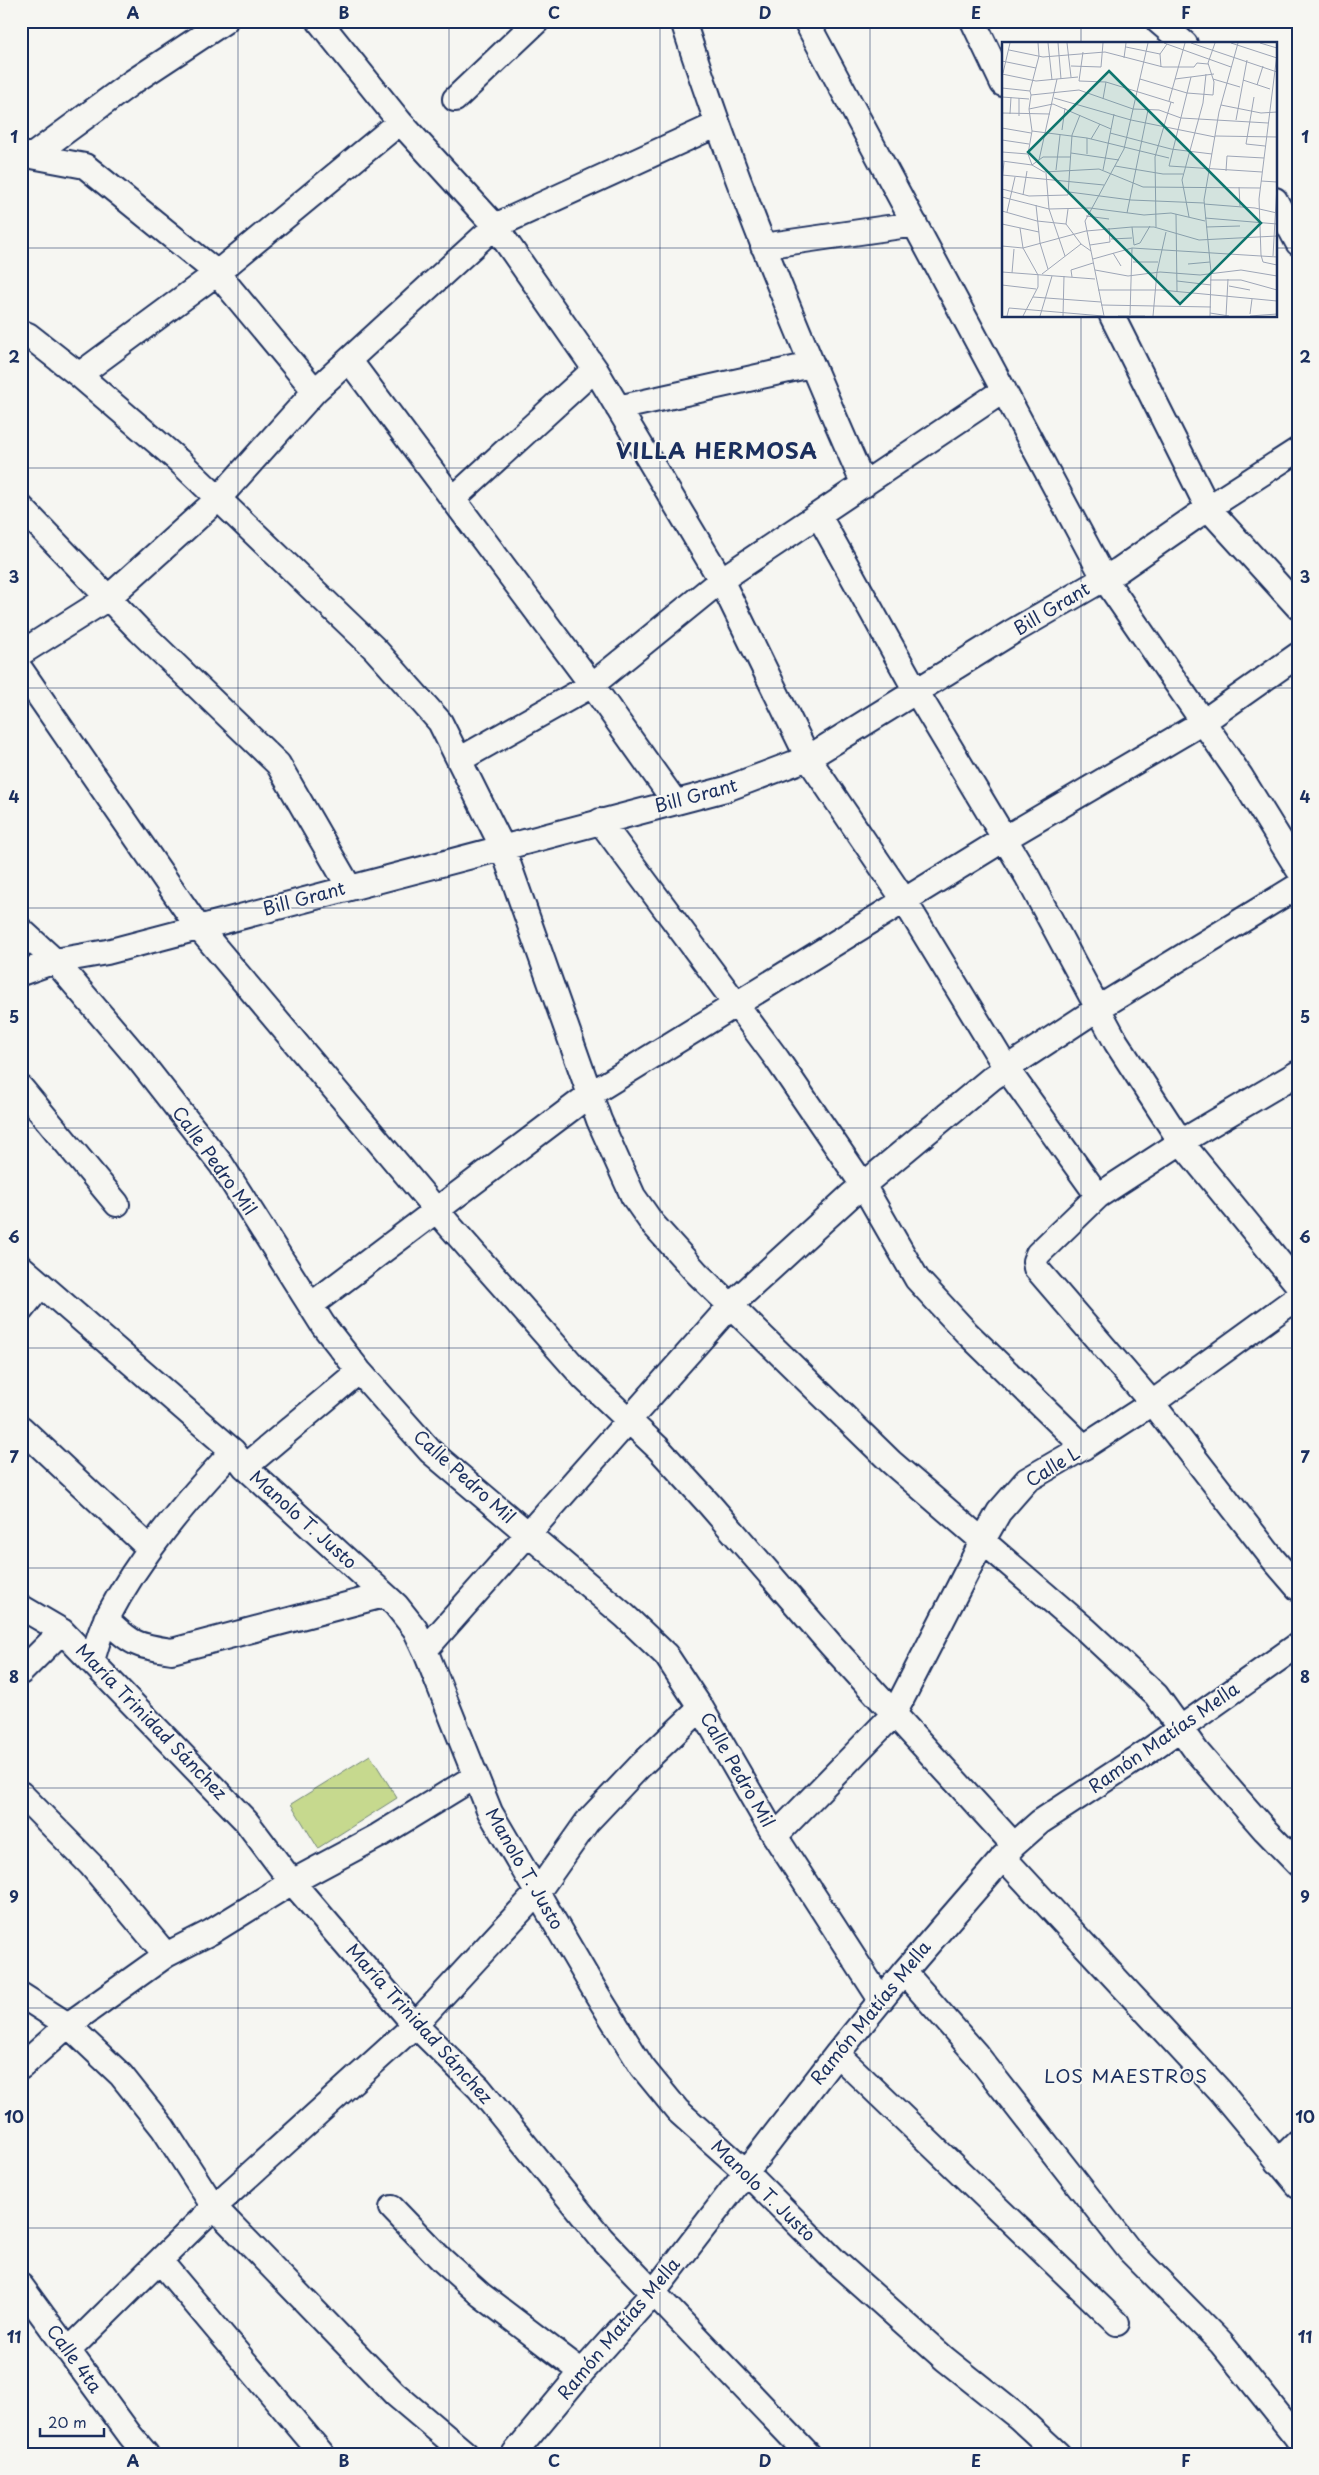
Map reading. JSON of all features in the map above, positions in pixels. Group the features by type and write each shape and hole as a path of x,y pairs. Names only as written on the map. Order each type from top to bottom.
{"street":[{"path":"26,155 225,21"},
{"path":"319,21 400,122 495,226 595,369 721,580 808,758 904,900 1006,1068 1098,1196"},
{"path":"455,99 537,21"},
{"path":"682,21 716,125 763,246 811,365 864,485"},
{"path":"806,21 1104,578 1241,777 1298,869"},
{"path":"973,21 1002,82"},
{"path":"1158,21 1183,42"},
{"path":"79,376 217,274 400,122"},
{"path":"21,653 108,598 218,498 315,391 495,226 716,125"},
{"path":"26,155 85,166 217,274 315,391"},
{"path":"1276,202 1298,243"},
{"path":"763,246 915,224"},
{"path":"1113,318 1208,508 1298,607"},
{"path":"21,332 28,335 79,376 179,461 375,649 440,722 502,846 589,1095 633,1196 665,1238 696,1273 731,1305 805,1381 891,1462 983,1540 1156,1695 1197,1752 1240,1802 1298,1864"},
{"path":"349,360 592,685 675,802"},
{"path":"618,408 811,365"},
{"path":"454,499 595,369"},
{"path":"459,760 592,685 721,580 1004,390"},
{"name":"Bill Grant","path":"21,973 55,961 107,952 502,846 726,789 808,758 1104,578 1298,450"},
{"path":"21,507 108,598 278,764 349,887"},
{"path":"818,516 916,691 1027,876 1097,1009 1181,1142 1298,1285"},
{"path":"311,1304 589,1095 1004,839 1203,722 1298,655"},
{"path":"21,670 198,927 437,1209 584,1378 629,1420 710,1505 775,1583 894,1714 1008,1851 1220,2091 1298,2185"},
{"path":"600,821 777,1059 863,1185 917,1279 966,1332 1084,1447"},
{"path":"425,1650 731,1305 863,1185 1006,1068 1097,1009 1298,886"},
{"name":"Calle Pedro Mil","path":"21,930 55,961 141,1062 221,1164 323,1325 359,1371 430,1452 528,1534 564,1567 626,1616 666,1655 701,1708 775,1836 881,2000"},
{"path":"1298,1072 1181,1142 1098,1196 1038,1254 1035,1261 1036,1268 1152,1403 1273,1559 1298,1588"},
{"path":"21,1088 117,1204"},
{"name":"Manolo T. Justo","path":"21,1267 239,1459 384,1595 415,1629 490,1812 642,2067 678,2111 745,2171 836,2262 945,2359 1018,2417 1058,2454"},
{"path":"21,1310 41,1285"},
{"name":"Calle L","path":"775,1836 894,1714 983,1540 999,1512 1027,1480 1084,1447 1152,1403 1298,1297"},
{"path":"92,1661 106,1619 149,1548 187,1500 239,1459 359,1371"},
{"path":"21,1428 149,1548"},
{"path":"106,1619 127,1640 149,1648 172,1651 384,1595"},
{"name":"María Trinidad Sánchez","path":"21,1607 62,1631 246,1821 292,1882 415,2025 479,2088 602,2239 808,2454"},
{"path":"21,1672 62,1631"},
{"name":"Ramón Matías Mella","path":"514,2454 582,2372 653,2293 745,2171 837,2054 904,1972 1008,1851 1040,1822 1181,1728 1298,1645"},
{"path":"68,2351 214,2207 415,2025 537,1893 587,1822 640,1766 701,1708"},
{"path":"21,2066 68,2025 166,1955 211,1932 292,1882 378,1836 476,1776"},
{"path":"21,1794 91,1865 166,1955"},
{"path":"904,1972 976,2054 1130,2252 1221,2343 1298,2439"},
{"path":"21,1994 68,2025 127,2082 163,2128 214,2207 396,2394 466,2454"},
{"path":"837,2054 1117,2323"},
{"path":"1278,2162 1298,2142"},
{"path":"392,2208 442,2260 481,2295 582,2372"},
{"path":"160,2261 322,2454"},
{"name":"Calle 4ta","path":"21,2286 146,2454"}],"green space":[{"path":"370,1755 397,1798 318,1848 291,1804"}],"district":[{"name":"VILLA HERMOSA","path":"717,451"},
{"name":"LOS MAESTROS","path":"1126,2076"}]}
